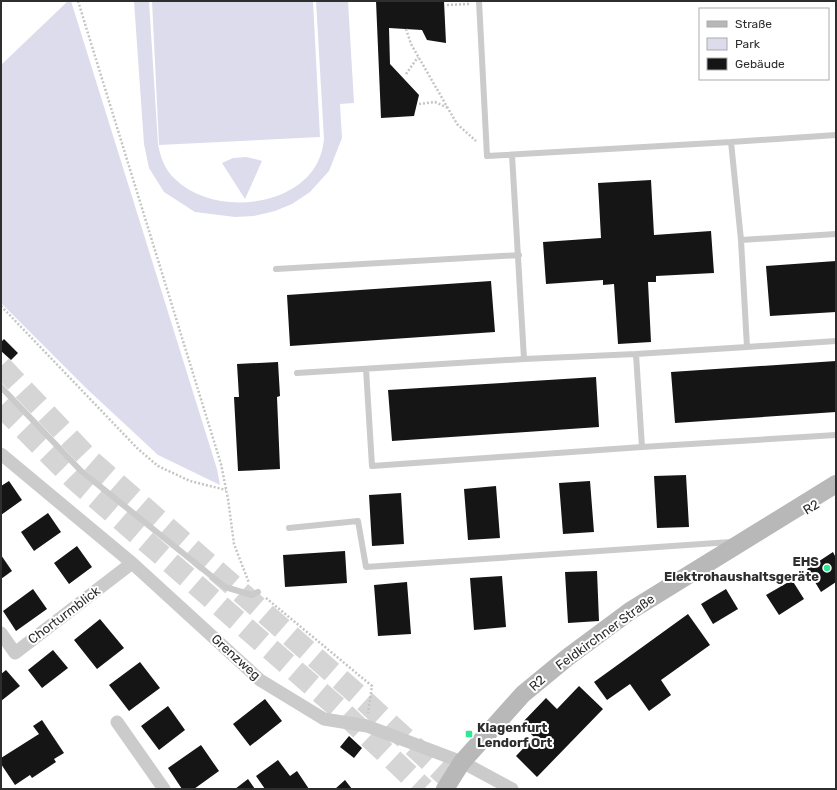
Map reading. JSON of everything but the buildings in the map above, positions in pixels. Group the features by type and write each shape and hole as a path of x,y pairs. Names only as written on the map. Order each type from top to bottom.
{"street":[{"name":"Grenzweg","path":"1,454 132,563 260,680 324,719 367,726 462,762 512,789"},
{"name":"Feldkirchner Straße","path":"445,789 462,762 523,694 568,657 630,611 836,484"},
{"name":"Chorturmblick","path":"1,633 15,653 132,563"},
{"path":"117,722 164,789"}],"lane":[{"path":"479,2 487,156 731,142 836,134"},
{"path":"731,142 741,240 747,346"},
{"path":"512,155 524,359"},
{"path":"741,240 836,234"},
{"path":"276,269 519,255"},
{"path":"297,373 836,341"},
{"path":"636,354 642,447"},
{"path":"366,369 372,466 836,435"},
{"path":"1,387 81,470 225,587 252,595 258,592"},
{"path":"290,528 358,521 366,567 743,541"}],"path":[{"path":"78,1 220,464 226,490 234,544 247,578 258,592 372,686 367,726"},
{"path":"447,5 479,2"},
{"path":"406,29 411,44 457,124 487,151"},
{"path":"406,74 418,57"},
{"path":"419,104 435,102 448,109"},
{"path":"1,306 138,449 158,466 190,481 226,490"}],"green space":[{"path":"68,1 71,1 217,469 220,485 158,455 86,388 1,303 1,65"},
{"path":"134,1 149,1 158,144 166,167 175,179 190,190 207,198 226,202 246,202 266,199 284,193 300,183 313,170 317,163 322,152 324,139 316,1 348,1 354,103 340,104 342,138 329,171 310,192 292,204 275,211 254,216 235,217 195,212 164,192 149,168 144,144"},
{"path":"152,1 313,1 320,137 159,145"},
{"path":"246,157 262,161 245,199 222,163 233,158"}],"tunnel":[{"path":"1,366 91,461 357,694 460,789"},
{"path":"1,406 74,479 337,707 424,789"}],"place":[{"name":"EHS Elektrohaushaltsgeräte","path":"827,568"},
{"name":"Klagenfurt Lendorf Ort","path":"469,734"}]}
